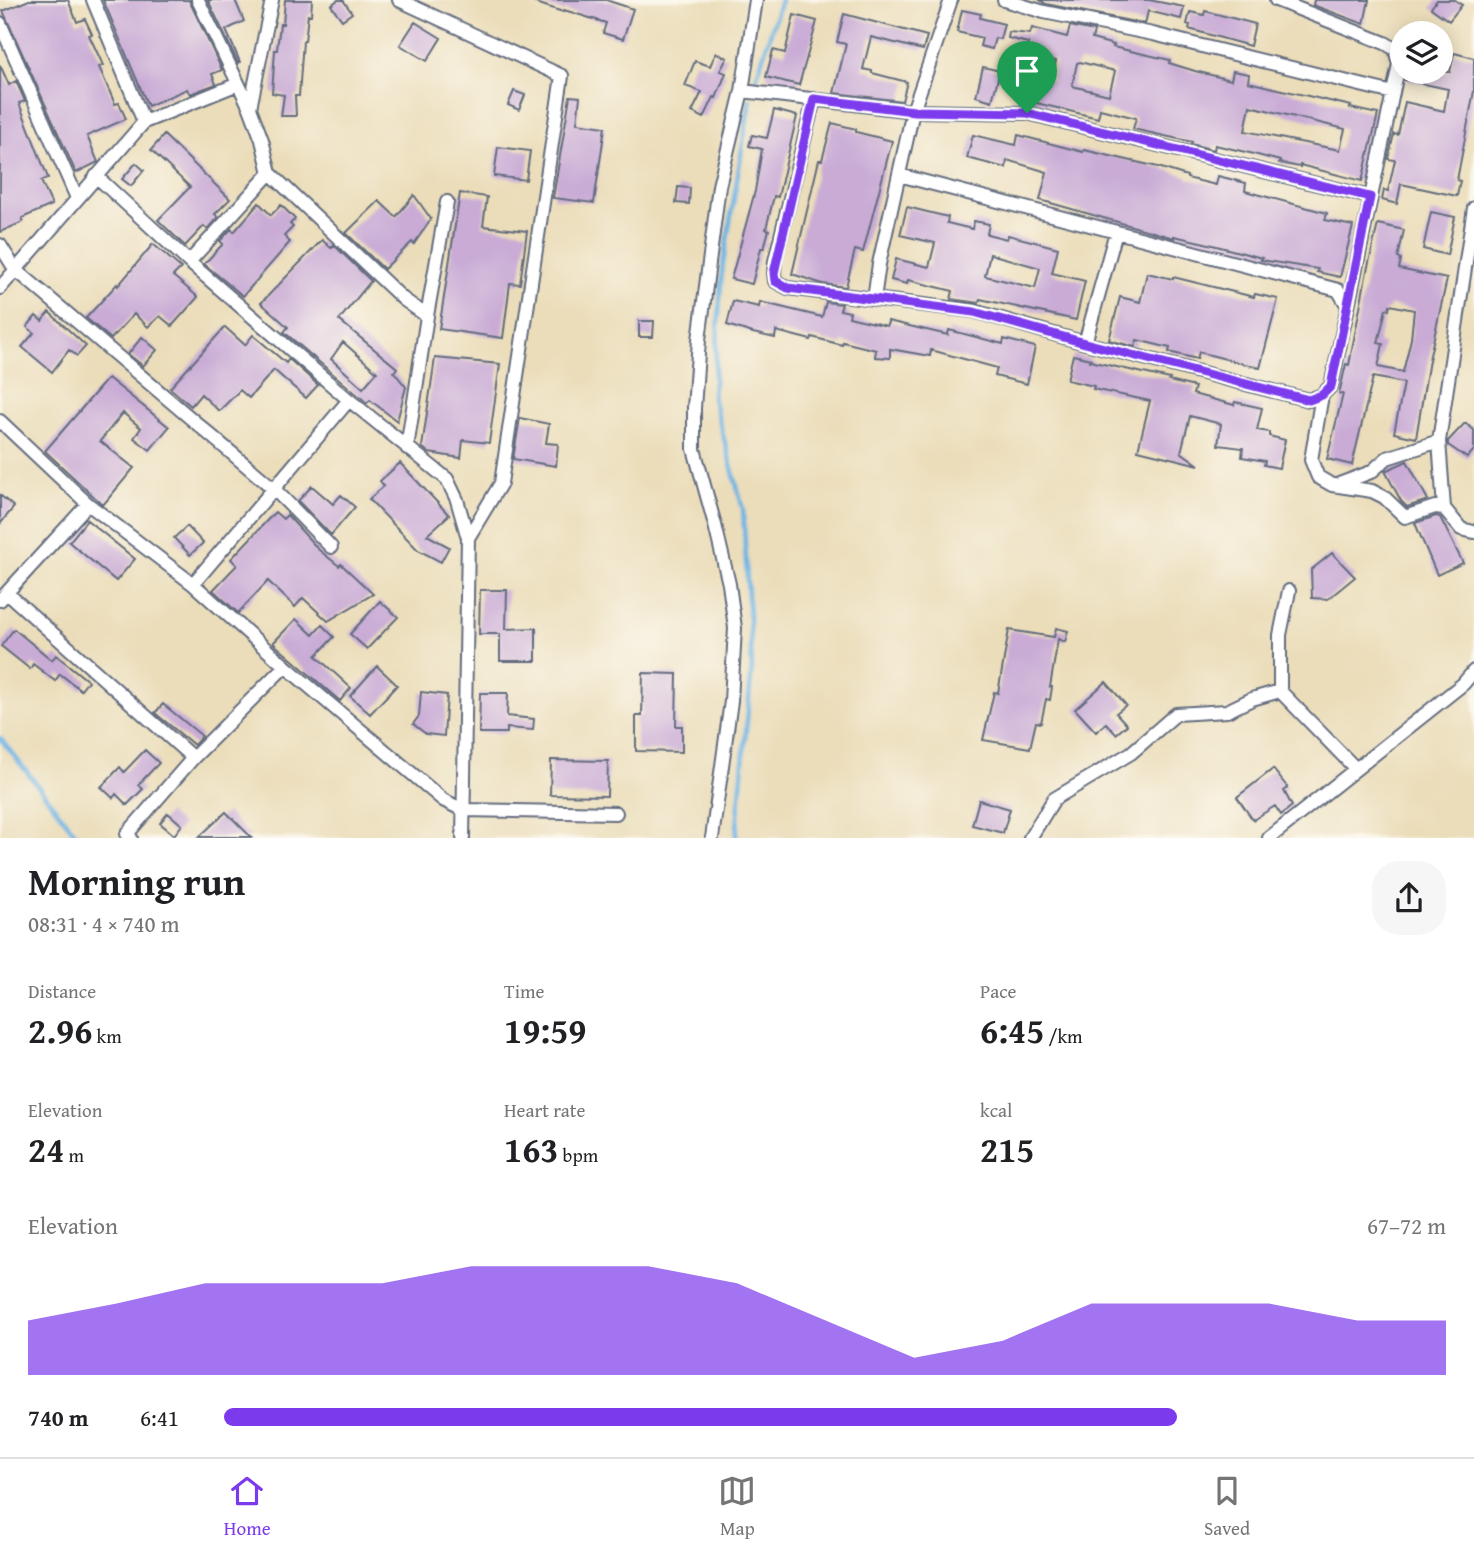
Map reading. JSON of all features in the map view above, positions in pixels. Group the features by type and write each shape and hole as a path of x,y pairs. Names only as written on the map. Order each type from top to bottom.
{"street":[{"path":"93,0 144,122"},
{"path":"198,0 250,108 270,173 403,299 428,316"},
{"path":"250,108 272,0"},
{"path":"399,0 562,76 501,483 468,538"},
{"path":"712,838 731,701 735,628 729,584 694,449 694,408 699,340 719,186 742,91 756,0"},
{"path":"874,299 879,264 914,111 951,0"},
{"path":"1004,0 1044,12 1153,34 1393,93"},
{"path":"814,99 775,261 775,281 788,288 974,312 1309,400 1322,395 1331,386 1399,64 1395,49 1385,43 1276,0"},
{"path":"0,23 77,198"},
{"path":"0,288 144,122 238,84"},
{"path":"742,91 914,111 1027,113 1370,197"},
{"path":"189,262 270,173"},
{"path":"899,175 1338,290 1348,306"},
{"path":"96,176 189,262 349,400 447,479 457,500 468,538 463,838"},
{"path":"407,447 447,202"},
{"path":"1474,208 1439,441 1444,508 1461,529 1474,532"},
{"path":"1085,343 1116,232"},
{"path":"0,245 15,269 274,489 331,547"},
{"path":"1322,395 1311,460 1318,477 1332,485 1372,491 1405,517 1435,507 1444,508"},
{"path":"193,584 349,400"},
{"path":"0,421 88,504 193,584 443,800 463,810 616,813"},
{"path":"1332,485 1371,472 1387,458 1439,441"},
{"path":"88,504 3,597 192,758"},
{"path":"1289,591 1280,635 1280,691 1356,769"},
{"path":"131,838 127,834 192,758 285,666"},
{"path":"1269,838 1463,684 1474,671"},
{"path":"1030,838 1054,799 1131,752 1176,714 1227,711 1252,699 1280,691"}],"building":[{"path":"29,0 68,0 77,22 85,19 92,34 89,35 103,65 99,67 115,104 119,103 126,119 87,136 98,162 76,173 3,11"},
{"path":"103,0 189,0 222,70 212,74 216,84 190,94 187,89 148,106"},
{"path":"208,0 235,0 244,21 226,30 240,62 238,63"},
{"path":"285,0 312,0 311,15 308,15 303,41 299,96 295,96 296,116 281,116 284,95 272,93 275,50 280,24 283,24"},
{"path":"343,0 352,13 342,20 331,5"},
{"path":"533,0 606,0 633,9 623,39 603,33 606,23 564,10 563,12"},
{"path":"1040,0 1149,0 1184,7 1181,19 1148,11 1145,24 1046,4"},
{"path":"1314,0 1369,0 1364,24 1313,5"},
{"path":"1437,0 1455,0 1462,5 1449,21 1431,8"},
{"path":"962,10 981,14 980,18 1004,24 1000,39 995,38 992,49 980,46 982,38 957,32"},
{"path":"1205,11 1255,24 1250,46 1189,29 1190,25 1187,24 1190,12 1204,15"},
{"path":"844,14 927,36 923,50 871,37 863,69 907,82 902,101 834,93 846,44 837,42"},
{"path":"794,15 817,21 799,85 766,77 773,50 785,53"},
{"path":"415,22 441,38 427,61 400,45"},
{"path":"1070,26 1094,31 1092,39 1114,45 1113,47 1170,60 1169,63 1195,71 1231,80 1233,71 1249,74 1248,82 1378,114 1362,181 1300,165 1279,163 1280,161 1215,145 1214,150 1191,144 1192,142 1133,129 1136,118 1100,109 1098,118 1016,98 1022,74 1051,81 1056,61 1026,53 1028,43 1008,38 1009,32 1030,34 1032,28 1067,37","holes":["1077,63 1115,71 1109,95 1072,86","1250,106 1345,129 1340,150 1245,131"]},
{"path":"716,53 727,58 720,71 726,73 704,118 692,112 702,92 685,86 695,61 710,66"},
{"path":"1454,53 1474,58 1474,91 1457,180 1460,181 1457,196 1401,184 1397,204 1382,200 1384,190 1388,191 1395,160 1388,159 1394,134 1398,135 1405,102 1444,111 1448,89 1424,84 1453,84"},
{"path":"0,65 9,85 16,81 25,101 19,103 48,178 41,181 52,205 22,218 23,222 0,232"},
{"path":"983,67 1000,71 992,101 976,96"},
{"path":"514,91 525,95 519,110 508,105"},
{"path":"570,96 580,97 577,123 605,127 594,203 553,198"},
{"path":"774,110 797,116 778,197 774,196 766,229 769,230 764,248 761,248 752,284 731,279 755,191 762,149 749,146 752,135 767,138"},
{"path":"832,123 892,141 863,252 855,250 846,287 823,284 792,274 819,160 822,160"},
{"path":"164,135 230,199 215,214 218,217 207,229 204,226 185,246 158,220 190,187 151,150"},
{"path":"973,135 1016,145 1018,135 1158,167 1216,185 1218,176 1246,183 1245,191 1327,213 1325,220 1353,226 1340,277 1317,272 1318,269 1261,260 1262,258 1205,243 1174,238 1040,200 1047,172 1007,160 1006,168 967,158"},
{"path":"498,147 530,151 526,180 494,176"},
{"path":"136,163 144,170 131,186 122,179"},
{"path":"678,187 690,188 689,204 676,203"},
{"path":"460,193 487,197 483,226 527,231 520,284 510,283 503,338 439,329"},
{"path":"414,195 431,219 414,244 412,242 384,269 346,233 379,201 396,217"},
{"path":"259,203 271,215 281,205 295,219 290,224 293,227 284,236 290,242 243,296 204,264 223,244 220,241 231,229 234,232"},
{"path":"907,207 948,217 947,223 972,229 974,221 989,224 987,234 1007,239 1008,235 1058,248 1052,273 1085,281 1076,320 980,299 979,303 951,299 953,291 908,280 907,284 891,280 896,259 929,267 935,243 900,235","holes":["990,254 1040,268 1035,288 985,276"]},
{"path":"1431,212 1455,217 1447,255 1423,249"},
{"path":"1378,224 1404,230 1398,258 1401,259 1399,269 1447,279 1429,360 1416,438 1394,433 1404,383 1373,377 1352,465 1327,459 1343,394 1339,394 1346,364 1349,365","holes":["1390,305 1414,310 1411,339 1403,372 1378,367 1383,344 1378,343 1386,309 1389,310"]},
{"path":"322,240 331,248 334,245 371,281 339,320 397,368 394,372 406,387 397,421 370,400 367,403 284,332 288,327 261,303","holes":["343,342 377,372 363,388 331,359"]},
{"path":"153,244 181,268 173,276 198,297 172,326 160,316 148,327 134,314 111,339 86,318 117,284 118,286"},
{"path":"1147,273 1254,297 1255,294 1278,299 1260,368 1199,352 1197,359 1169,352 1170,348 1137,340 1135,347 1109,340 1120,297 1140,302"},
{"path":"733,301 759,307 760,302 822,317 826,302 842,304 840,310 850,312 849,317 887,326 888,321 948,335 949,330 1003,344 1004,339 1035,347 1027,384 995,376 997,368 931,350 930,356 890,349 890,358 875,357 876,350 843,342 842,345 812,337 811,340 776,331 775,338 753,333 727,325"},
{"path":"49,312 86,346 77,356 69,350 52,372 22,347 34,333 27,327 36,316 42,321"},
{"path":"639,321 654,321 653,337 639,337"},
{"path":"225,327 245,345 253,335 286,363 289,359 318,385 306,398 274,370 249,398 240,390 219,411 201,394 191,406 170,388"},
{"path":"142,337 157,350 143,366 128,354"},
{"path":"1073,355 1195,387 1193,394 1234,405 1235,402 1262,408 1257,430 1269,432 1269,436 1285,440 1279,468 1264,465 1265,461 1242,457 1243,448 1218,445 1221,424 1190,416 1181,452 1199,465 1138,450 1150,401 1093,389 1094,386 1067,380"},
{"path":"435,358 500,364 489,443 463,440 461,458 429,453 422,447"},
{"path":"108,378 169,427 150,450 134,438 141,428 123,413 100,441 134,468 103,505 45,451"},
{"path":"520,418 549,424 546,443 558,444 556,466 513,459"},
{"path":"1465,423 1474,430 1474,450 1467,458 1448,445 1448,441"},
{"path":"1407,461 1428,500 1407,507 1385,471"},
{"path":"400,463 449,515 427,535 449,547 441,562 418,550 369,499 384,486 380,481"},
{"path":"312,486 333,504 341,495 355,507 331,535 298,501"},
{"path":"0,495 14,507 0,524"},
{"path":"275,512 283,519 287,515 319,550 339,566 341,564 373,594 328,621 303,598 295,607 268,581 238,613 213,590 237,565 231,559"},
{"path":"1440,517 1463,563 1437,575 1415,523"},
{"path":"87,520 135,559 116,581 69,542"},
{"path":"187,526 203,543 190,555 174,538"},
{"path":"1332,553 1355,577 1328,599 1312,598 1311,570"},
{"path":"480,590 507,590 506,629 536,628 536,661 500,661 500,634 479,634"},
{"path":"380,601 398,617 367,649 350,634"},
{"path":"296,619 313,635 322,625 334,637 316,656 351,688 340,701 273,643"},
{"path":"1056,628 1068,631 1065,642 1058,639 1050,700 1046,699 1041,723 1036,722 1030,748 983,740 994,692 998,693 1009,630 1054,637"},
{"path":"14,629 52,660 56,655 88,681 81,690 60,674 55,681 33,664 30,669 1,646"},
{"path":"377,666 397,685 370,714 350,696"},
{"path":"643,673 677,674 676,726 682,726 682,752 636,751 636,716 642,716"},
{"path":"1106,682 1126,705 1116,713 1127,725 1116,734 1106,723 1096,732 1075,709"},
{"path":"421,692 447,695 444,736 426,734 413,724 419,716"},
{"path":"480,693 508,693 507,716 534,719 533,730 507,728 507,733 479,733"},
{"path":"163,704 202,736 194,745 155,713"},
{"path":"145,750 159,763 138,785 143,789 127,805 116,794 113,798 101,787 120,767 124,772"},
{"path":"551,760 608,761 607,796 550,795"},
{"path":"1273,769 1288,788 1284,791 1292,806 1281,815 1275,806 1253,820 1237,797"},
{"path":"979,800 1010,809 1003,833 972,825"},
{"path":"226,812 251,837 199,837"},
{"path":"168,813 182,825 174,835 160,823"}],"waterway":[{"path":"755,82 781,0"},
{"path":"736,838 752,667 743,509 713,398 722,271 750,100"},
{"path":"0,738 79,838"}],"route":[{"path":"814,99 914,111 1027,113 1370,197 1331,386 1322,395 1309,400 974,312 829,295 788,288 775,281 775,261 814,99"}]}
